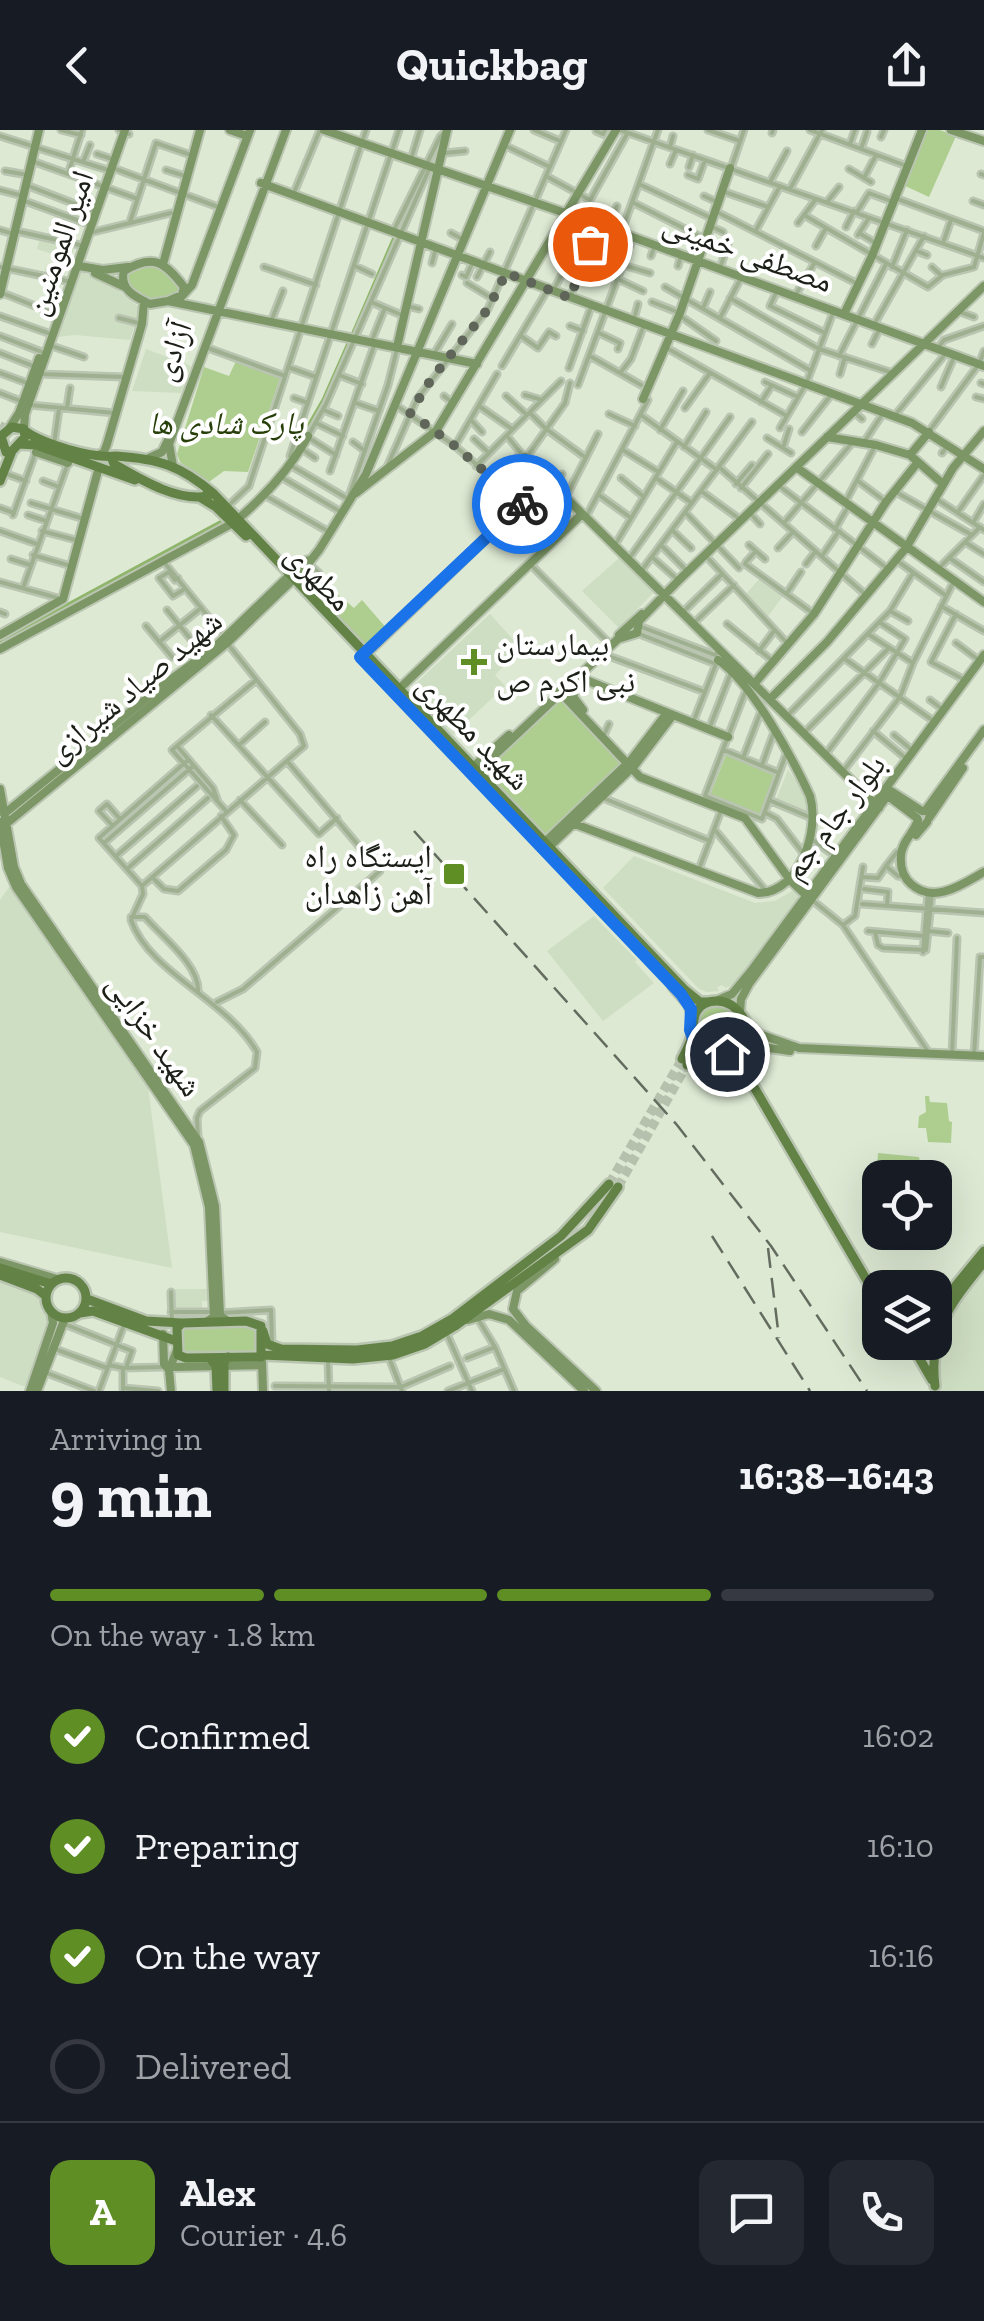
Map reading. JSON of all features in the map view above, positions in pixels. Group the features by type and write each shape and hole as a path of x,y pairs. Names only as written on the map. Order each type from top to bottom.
{"main road":[{"path":"0,457 1,441 9,428 24,430 70,456"},
{"path":"2,477 25,437 24,430"},
{"path":"1,441 4,451 36,444 97,461 147,484 204,493 226,508 237,524"},
{"path":"116,456 114,464 147,484"},
{"path":"97,461 116,456 149,458 173,466 237,524"},
{"name":"مطهری","path":"237,524 546,846 681,994 693,1016"},
{"name":"شهید مطهری","path":"364,655 694,998 712,1002"},
{"path":"720,1056 739,1045 745,1033 742,1016 730,1003 712,1002 693,1016 692,1037 684,1062 706,1053 737,1064 747,1075 862,1271"},
{"path":"692,1037 706,1053"},
{"path":"739,1045 868,1270"},
{"path":"87,1299 133,1317 206,1322 221,1315 253,1322 272,1348 328,1360 388,1355 409,1350 446,1332 564,1248 596,1222 614,1185 568,1230"},
{"path":"0,1268 46,1296 51,1311 64,1320 93,1311 164,1334 178,1349 219,1362 263,1359 376,1348 422,1336 452,1318 592,1209 598,1212 596,1222"},
{"path":"952,1290 984,1251"},
{"path":"935,1389 935,1348 943,1318 984,1262"},
{"path":"0,1268 54,1282 68,1277 78,1280 87,1299 80,1313"},
{"path":"46,1296 54,1282"},
{"path":"175,1319 178,1349"},
{"path":"262,1331 263,1359"},
{"path":"918,1360 935,1389"},
{"path":"216,1391 219,1362"},
{"path":"219,1362 224,1391"}],"street":[{"path":"39,130 0,293 55,314"},
{"path":"61,130 81,132 68,174"},
{"path":"164,252 197,130"},
{"path":"159,262 197,130"},
{"path":"77,267 109,277 155,304 186,294 249,133 230,130"},
{"path":"216,310 283,130"},
{"path":"292,195 322,130"},
{"name":"مصطفی خمینی","path":"322,130 597,224 981,365"},
{"path":"226,508 249,486 366,130"},
{"path":"290,460 302,437 316,377 399,130"},
{"path":"410,159 420,130"},
{"path":"348,499 397,347 422,243 432,166 440,137 456,130"},
{"path":"288,576 308,561 330,533 366,474 510,130"},
{"path":"534,130 560,141"},
{"path":"385,471 410,413 432,378 488,309 566,130"},
{"path":"596,131 603,134 605,130"},
{"path":"348,499 436,431 618,130 984,258"},
{"path":"621,233 658,130"},
{"path":"708,130 740,142"},
{"path":"400,690 584,516 599,495 641,415 744,130"},
{"path":"810,130 908,166"},
{"path":"850,144 855,130"},
{"path":"844,314 872,256 922,130"},
{"path":"951,130 984,141"},
{"name":"امیر المومنین","path":"24,430 26,403 124,131"},
{"path":"790,189 822,132"},
{"path":"860,149 867,132"},
{"path":"0,648 216,530 237,524 266,496 323,410 397,234 442,153 447,133"},
{"path":"546,176 590,200 628,133"},
{"path":"842,142 846,133"},
{"path":"0,136 82,162 112,166 220,208"},
{"path":"670,164 674,136"},
{"path":"130,222 156,142 188,154"},
{"path":"82,162 90,145"},
{"path":"504,145 550,167"},
{"path":"864,178 886,150"},
{"path":"770,182 787,151"},
{"path":"442,153 465,152"},
{"path":"97,154 112,166"},
{"path":"690,166 693,156"},
{"path":"32,160 136,199"},
{"path":"598,160 608,166"},
{"path":"688,176 698,179 706,160"},
{"path":"715,176 720,164"},
{"path":"849,169 871,182"},
{"path":"166,170 182,175"},
{"path":"5,171 96,212"},
{"path":"263,184 806,384 857,408 884,412 928,432 983,469 957,512"},
{"path":"638,184 755,232 858,284"},
{"path":"755,232 780,186"},
{"path":"827,202 839,186"},
{"path":"0,190 90,229 172,213"},
{"path":"722,191 768,207"},
{"path":"804,215 928,288 942,276 974,267 984,232 869,193 846,227"},
{"path":"704,196 723,232"},
{"path":"798,223 816,198"},
{"path":"972,201 984,205"},
{"path":"632,202 705,239"},
{"path":"608,228 617,206"},
{"path":"870,216 859,234 876,244"},
{"path":"627,217 636,221"},
{"path":"816,246 828,220"},
{"path":"943,243 951,220"},
{"path":"570,298 597,224"},
{"path":"0,230 84,246"},
{"path":"840,374 842,356 857,318 907,230"},
{"path":"451,234 479,239"},
{"path":"872,344 924,236"},
{"path":"578,385 633,238"},
{"path":"720,269 728,244"},
{"path":"651,256 655,246"},
{"path":"432,263 436,248"},
{"path":"546,248 643,291"},
{"path":"726,251 734,254"},
{"path":"917,251 927,255"},
{"path":"477,277 490,252"},
{"path":"678,266 681,255"},
{"path":"159,262 182,284 184,292 172,299"},
{"path":"31,387 73,265 103,270 159,262"},
{"path":"462,275 466,277 473,262"},
{"path":"795,296 815,262"},
{"path":"623,265 650,273"},
{"path":"354,266 372,274"},
{"path":"126,288 122,278 128,267"},
{"path":"932,267 942,276"},
{"path":"3,268 67,281"},
{"path":"264,268 316,285"},
{"path":"502,366 561,276"},
{"path":"720,318 741,277"},
{"path":"182,284 193,282"},
{"path":"468,283 493,299"},
{"path":"638,630 640,621 678,580 984,286"},
{"path":"666,287 811,371"},
{"path":"777,290 770,306 825,333"},
{"path":"271,322 283,291"},
{"path":"703,307 710,292"},
{"path":"612,298 622,301"},
{"path":"730,298 819,349 893,374"},
{"path":"172,299 477,364"},
{"path":"116,456 109,450 142,324 144,301"},
{"path":"371,302 406,311 419,309"},
{"path":"480,302 488,309"},
{"path":"652,302 679,314 716,340"},
{"path":"0,635 63,599 97,461 104,452 155,304"},
{"path":"633,320 638,304"},
{"path":"569,368 592,306"},
{"path":"330,472 386,308"},
{"name":"آزادی","path":"173,466 169,444 216,310"},
{"name":"آزادی","path":"149,458 162,452 216,310"},
{"path":"780,428 806,384 834,310"},
{"path":"958,311 974,317"},
{"path":"0,316 48,333"},
{"path":"119,318 142,324"},
{"path":"433,355 452,324"},
{"path":"620,373 631,359 644,324"},
{"path":"570,326 582,331"},
{"path":"942,387 944,340 984,326"},
{"path":"520,336 538,348 549,332 556,336"},
{"path":"598,333 620,343 618,349"},
{"path":"0,336 84,357"},
{"path":"205,347 285,376"},
{"path":"664,347 787,416"},
{"path":"894,416 946,352"},
{"path":"704,799 753,687 814,614 928,432 981,365 984,352"},
{"path":"0,353 37,371 126,377"},
{"path":"590,356 642,385"},
{"path":"346,360 356,364"},
{"path":"288,367 316,377"},
{"path":"9,428 26,403 37,371"},
{"path":"0,373 31,387"},
{"path":"685,408 710,373"},
{"path":"455,446 497,374"},
{"path":"338,375 362,384"},
{"path":"432,378 442,386"},
{"path":"476,466 498,449 506,436 561,382"},
{"path":"764,382 798,397"},
{"path":"504,489 520,458 564,403 570,383"},
{"path":"492,384 503,388"},
{"path":"802,432 843,384"},
{"path":"761,402 772,386"},
{"path":"70,388 70,408"},
{"path":"304,389 312,392"},
{"path":"660,430 683,391"},
{"path":"0,393 26,403 117,414"},
{"path":"525,395 542,400"},
{"path":"444,396 454,404"},
{"path":"506,396 586,458"},
{"path":"976,397 984,400"},
{"path":"294,398 308,403"},
{"path":"356,403 379,411"},
{"path":"397,406 436,431 522,504"},
{"path":"479,406 513,429"},
{"path":"54,444 59,407"},
{"path":"857,408 862,419"},
{"path":"323,410 338,416"},
{"path":"684,447 706,412"},
{"path":"863,444 884,412"},
{"path":"609,414 635,426"},
{"path":"641,415 718,468 866,595"},
{"path":"628,560 730,417"},
{"path":"471,420 482,432"},
{"path":"316,422 343,436"},
{"path":"641,572 752,422"},
{"path":"783,448 789,430"},
{"path":"770,700 827,642 906,548 943,484 984,432"},
{"path":"566,497 598,434"},
{"path":"506,436 520,458"},
{"path":"302,437 336,455"},
{"path":"302,437 314,458"},
{"path":"767,438 791,453"},
{"path":"827,438 876,445 914,458 943,484"},
{"path":"474,439 489,453"},
{"path":"577,451 580,440"},
{"path":"352,442 365,451"},
{"path":"614,546 677,442"},
{"path":"783,525 852,443"},
{"path":"821,557 876,445"},
{"path":"942,454 948,445"},
{"path":"509,454 515,446"},
{"path":"623,450 659,472"},
{"path":"40,452 97,461"},
{"path":"23,588 70,456 40,452"},
{"path":"0,508 14,514 40,452"},
{"path":"739,486 768,454"},
{"path":"520,458 566,497 694,624 717,657 770,700 878,806"},
{"path":"290,460 348,499"},
{"path":"739,486 752,464"},
{"path":"796,467 984,602"},
{"path":"364,655 522,504 562,474"},
{"path":"281,476 340,512"},
{"path":"2,477 26,481"},
{"path":"622,478 644,497"},
{"path":"656,478 692,503"},
{"path":"43,481 59,487"},
{"path":"858,482 886,502"},
{"path":"778,485 888,569"},
{"path":"702,490 741,520"},
{"path":"894,491 972,535"},
{"path":"599,495 631,518"},
{"path":"266,496 330,533"},
{"path":"935,498 982,529 938,570"},
{"path":"32,503 84,519"},
{"path":"973,523 984,505"},
{"path":"686,512 742,566 814,614"},
{"path":"749,512 760,524"},
{"path":"28,515 46,521"},
{"path":"510,515 544,550"},
{"path":"672,530 691,548"},
{"path":"0,531 37,544"},
{"path":"42,531 78,541"},
{"path":"778,548 792,532"},
{"path":"965,542 984,554"},
{"path":"748,544 764,559"},
{"path":"661,545 688,571"},
{"path":"694,624 756,551"},
{"path":"806,564 815,552"},
{"path":"34,555 71,566"},
{"path":"705,555 790,646"},
{"path":"652,557 678,580"},
{"path":"11,558 30,566"},
{"path":"949,558 984,582"},
{"path":"896,560 946,596"},
{"path":"163,561 220,631"},
{"path":"308,561 319,573"},
{"path":"530,564 609,644"},
{"path":"178,578 175,580 169,572 159,578 172,596 183,590"},
{"path":"786,594 801,572"},
{"path":"787,716 880,622 912,572"},
{"path":"682,612 722,574"},
{"name":"شهید صیاد شیرازی","path":"4,820 226,644 288,576"},
{"name":"شهید صیاد شیرازی","path":"4,820 162,686 215,647 288,576"},
{"path":"843,772 900,697 954,581"},
{"path":"0,582 63,599"},
{"path":"475,770 664,595"},
{"path":"942,606 984,631"},
{"path":"159,642 200,608"},
{"path":"168,610 201,652"},
{"path":"890,610 908,620"},
{"path":"956,614 931,662 966,681"},
{"path":"826,754 879,683 904,640 880,622"},
{"path":"728,624 774,662"},
{"path":"146,626 172,656"},
{"path":"559,692 618,640 638,630 717,657 753,687 814,794 818,820 813,840 791,882 770,898 758,898 571,823"},
{"path":"760,651 774,631"},
{"path":"868,634 913,663"},
{"path":"941,642 950,648"},
{"path":"956,643 983,660"},
{"path":"142,886 302,750 303,741 226,644"},
{"path":"804,733 888,649"},
{"path":"604,654 705,692"},
{"path":"693,724 717,657"},
{"path":"845,659 936,722"},
{"name":"بلوار جام جم","path":"888,794 911,756 983,660"},
{"name":"بلوار جام جم","path":"742,1016 741,999 749,984 835,856 888,794 983,660"},
{"path":"708,730 732,670"},
{"path":"582,678 728,737"},
{"path":"152,877 164,889 178,891 226,850 234,835 219,804 174,748 255,681"},
{"path":"572,683 574,698 607,728 631,763"},
{"path":"571,823 769,893 791,882 810,834 814,808 804,783 761,711 753,687"},
{"path":"559,692 642,772 745,818 791,882 844,925 929,1054"},
{"path":"930,700 944,710"},
{"path":"743,758 761,711"},
{"path":"546,846 631,763 670,714"},
{"path":"211,715 319,834 337,818"},
{"path":"239,745 265,722"},
{"path":"873,731 911,756"},
{"path":"762,765 774,732"},
{"path":"894,735 911,756"},
{"path":"981,737 923,817 903,852 907,876 914,887 930,893 948,891 984,870"},
{"path":"723,750 780,773"},
{"path":"704,799 762,819 786,754"},
{"path":"214,1003 243,989 378,876 378,867 287,761"},
{"path":"186,762 100,838 142,886 143,894 132,917 134,930 251,1042 258,1061 245,1078 200,1111 196,1125 199,1142"},
{"path":"879,763 894,780"},
{"path":"104,843 191,768"},
{"path":"869,779 923,817"},
{"path":"116,856 201,782"},
{"name":"شهید خزایی","path":"0,789 14,867 21,884 199,1142 215,1206 221,1315"},
{"path":"598,796 710,841"},
{"path":"127,869 208,798"},
{"path":"240,800 282,845"},
{"path":"769,800 808,816"},
{"path":"113,826 99,811 107,804 127,824"},
{"name":"بلوار جام جم","path":"712,1002 732,994 878,806"},
{"path":"698,871 722,808"},
{"path":"764,812 776,818 803,853"},
{"name":"شهید خزایی","path":"4,820 8,868 20,895 194,1144 210,1207 221,1315"},
{"path":"714,829 757,888"},
{"path":"813,840 835,856"},
{"path":"862,877 878,878 897,852 903,852"},
{"path":"886,866 898,876 907,876 932,889 961,882"},
{"path":"844,925 855,916 863,867"},
{"path":"864,889 888,892 886,906"},
{"path":"930,893 929,910 926,933 924,951 878,946 872,931 926,933 948,933"},
{"path":"862,904 984,913"},
{"path":"132,917 145,917 184,957 198,979 198,992"},
{"path":"952,1057 958,938"},
{"path":"739,1045 981,1058 980,957 984,957"},
{"path":"742,1016 759,1034 799,1048 952,1057"},
{"path":"564,1248 517,1291 512,1317 584,1391"},
{"path":"171,1292 175,1319 271,1310 272,1348"},
{"path":"33,1391 54,1323 51,1311"},
{"path":"459,1323 495,1314 512,1317 596,1391"},
{"path":"473,1318 482,1322 513,1389 502,1391"},
{"path":"33,1391 64,1320 132,1351 123,1390 158,1391"},
{"path":"44,1372 96,1391 124,1323"},
{"path":"446,1332 472,1391"},
{"path":"164,1334 170,1391"},
{"path":"467,1358 496,1347"},
{"path":"53,1348 125,1368 170,1370 219,1362"},
{"path":"170,1370 178,1349"},
{"path":"388,1355 402,1389"},
{"path":"263,1359 263,1391"},
{"path":"328,1360 329,1389"},
{"path":"275,1386 402,1389 450,1366"},
{"path":"448,1391 504,1369"}],"shaded area":[{"path":"40,238 75,246 63,279 44,275 46,266 59,268 61,257 37,249"},
{"path":"81,272 105,280 140,308 130,340 57,337"},
{"path":"146,349 191,366 181,393 132,391"},
{"path":"619,558 654,592 619,628 582,591"},
{"path":"761,577 784,595 768,616 746,594"},
{"name":"بیمارستان نبی اکرم ص","path":"490,614 521,648 495,675 505,686 453,735 409,690"},
{"path":"788,770 808,796 810,816 775,802"},
{"path":"634,856 755,903 775,901 794,890 803,896 734,984 707,992 699,989 603,888"},
{"path":"9,887 148,1087 172,1268 0,1232 0,900"},
{"path":"594,916 654,983 603,1021 547,951"},
{"path":"984,1272 984,1391 941,1391 939,1360 952,1360 952,1315"},
{"path":"0,1282 38,1295 41,1310 50,1320 25,1387 0,1377"},
{"path":"174,1289 209,1289 209,1301 202,1301 202,1309 175,1310"}],"green space":[{"path":"926,130 956,136 929,197 903,185"},
{"path":"156,264 177,283 180,291 154,301 130,286 127,274"},
{"name":"پارک شادی ها","path":"236,361 280,378 248,472 224,471 209,482 180,462 177,454 204,367 229,376"},
{"path":"317,577 354,608 362,600 388,630 368,648 307,587"},
{"path":"561,697 621,757 621,763 546,838 485,773"},
{"path":"726,755 776,774 760,815 710,795"},
{"path":"718,1006 734,1012 740,1028 734,1044 718,1050 702,1044 696,1028 702,1012"},
{"path":"925,1096 929,1096 930,1102 947,1103 952,1122 951,1143 928,1142 926,1128 918,1128 919,1116 926,1112"},
{"path":"878,1153 920,1160 878,1160"},
{"path":"250,1324 257,1332 254,1354 181,1353 183,1326"}],"waterway":[{"path":"398,230 413,196"},
{"path":"353,335 396,235"},
{"path":"305,433 350,341"},
{"path":"0,642 222,522"}],"tunnel":[{"path":"0,425 6,428 17,423 24,408"},
{"path":"609,1184 682,1059"},
{"path":"618,1187 687,1065"}],"railway":[{"path":"414,831 677,1125 771,1246 867,1391"},
{"path":"712,1236 810,1391"},
{"path":"768,1248 779,1338"}],"way so far":[{"path":"522,504 410,413 432,378 488,309 506,273 570,298 590,244"}],"place":[{"name":"بیمارستان نبی اکرم ص","path":"474,662"},
{"name":"ایستگاه راه آهن زاهدان","path":"454,874"}],"route":[{"path":"522,504 360,657 681,994 693,1016 690,1030 695,1044 706,1053 727,1054"}]}
